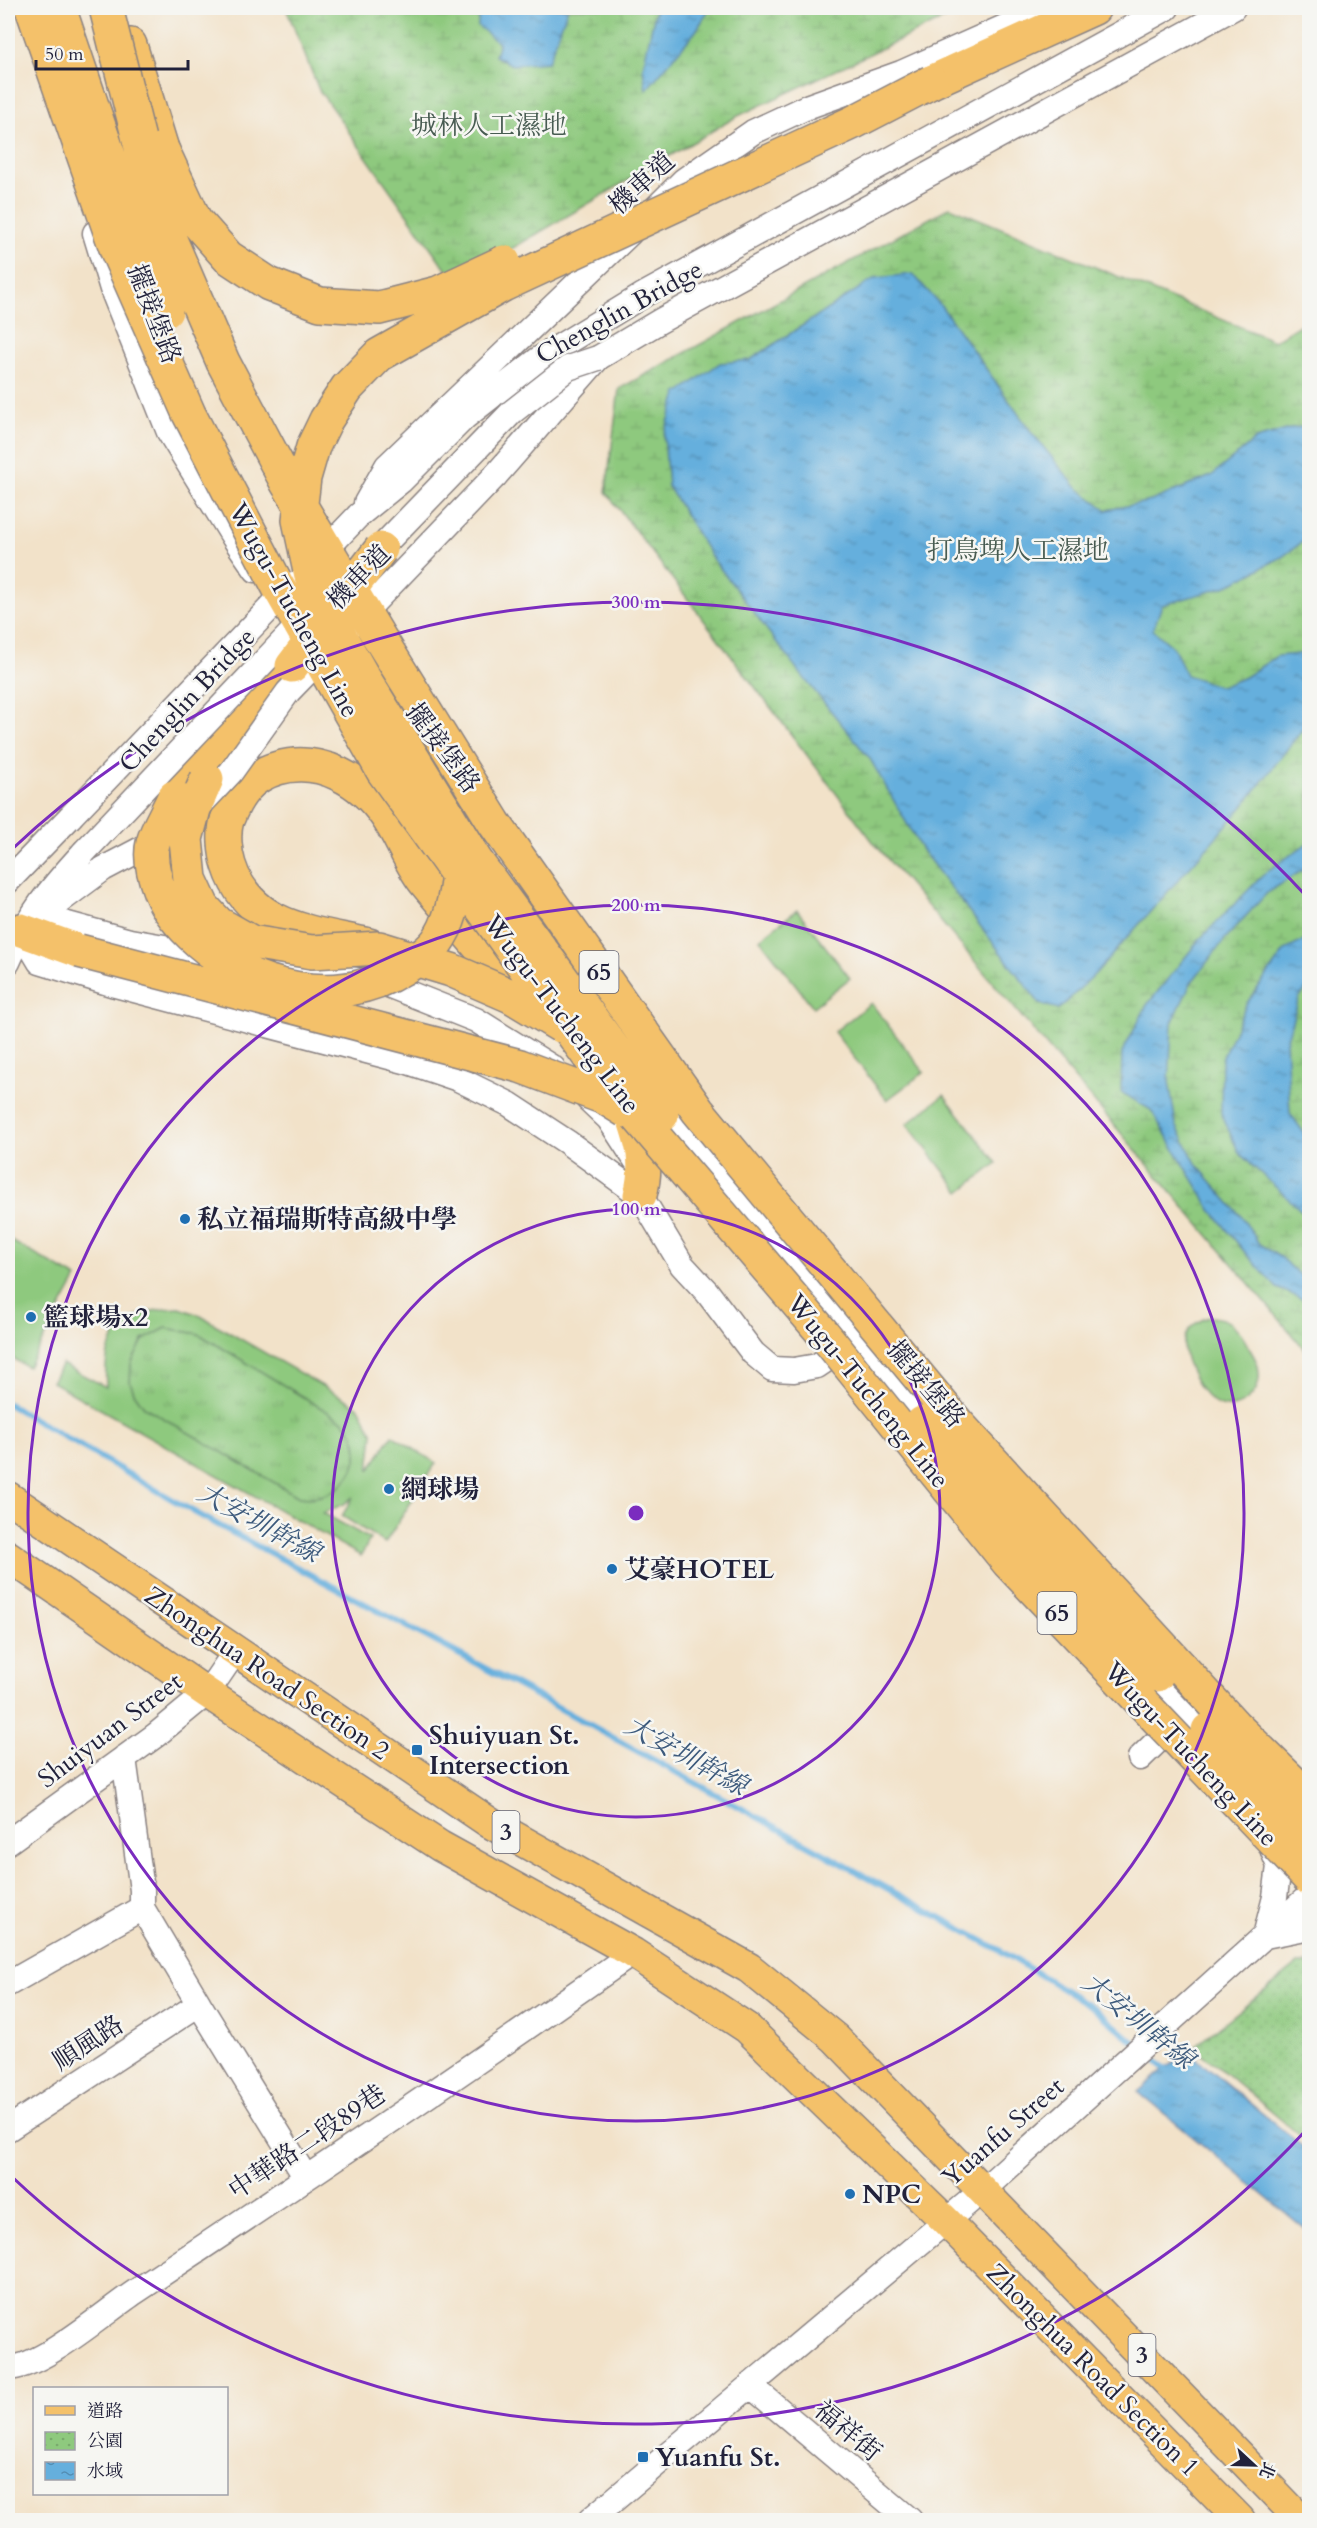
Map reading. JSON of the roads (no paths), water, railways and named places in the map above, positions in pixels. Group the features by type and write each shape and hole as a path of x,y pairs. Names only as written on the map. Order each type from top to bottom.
{"highway":[{"name":"Wugu-Tucheng Line","path":"32,8 117,251 189,414 279,586 383,771 603,1076 822,1332 1008,1562 1310,1879"},
{"path":"59,8 126,206 194,382 354,680 443,821 458,863 452,907 440,938 420,958 396,974 368,985 342,991 311,991 283,986 238,970 213,954 188,932 166,906 155,878 153,844 174,797 200,761 292,666"},
{"name":"Wugu-Tucheng Line","path":"106,8 156,207 223,363 287,483 379,638 495,824 698,1111 959,1425 1234,1725 1310,1799"},
{"path":"118,8 162,149 195,220 228,257 268,284 320,304 379,308 438,293 775,135 883,95 931,82"},
{"path":"822,1332 476,861 362,675 314,590 299,520 304,478 313,447 326,420 347,388 378,356 503,285 854,122 931,82 1094,8"},
{"path":"379,948 312,952 251,942 219,924 203,907 190,879 186,839 194,809 207,779 381,549"},
{"path":"643,1185 644,1149 629,1106 496,969 423,879 386,814 360,787 333,770 318,765 294,763 267,771 250,781 235,800 225,826 226,857 235,884 249,903 276,922 379,948 451,970 511,996 581,1038 655,1102 709,1171 898,1398 1310,1840"},
{"path":"14,928 79,951 520,1066 605,1098 663,1133 709,1171"}],"main road":[{"name":"Zhonghua Road Section 2","path":"8,1497 490,1823 749,1968 835,2038 983,2190"},
{"name":"Zhonghua Road Section 2","path":"8,1556 207,1693 440,1846 633,1953 747,2028 945,2220"},
{"name":"Zhonghua Road Section 1","path":"983,2190 1300,2520"},
{"name":"Zhonghua Road Section 1","path":"945,2220 1240,2520"}],"street":[{"name":"擺接堡路","path":"24,8 112,289 169,432 234,538 288,615 361,734 480,880 534,932 853,1341 992,1506 1253,1790 1310,1840"},
{"name":"機車道","path":"359,515 387,466 684,180 753,132 809,106 901,73 1047,8"},
{"name":"Chenglin Bridge","path":"8,881 359,515 401,481 465,417 539,359 645,294 1167,8"},
{"name":"Chenglin Bridge","path":"8,962 14,928 306,616 381,549 512,412 568,368 598,358 660,321 1233,8"},
{"name":"機車道","path":"200,806 231,772 288,692 495,476 598,358"},
{"path":"14,928 102,869 141,849"},
{"path":"14,928 64,923 130,941 388,985 476,1020 560,1072 609,1119 643,1185 693,1255 707,1292 753,1353 772,1369 794,1370 817,1366 853,1341"},
{"path":"14,928 40,962 115,985 408,1062 458,1079 509,1104 567,1142 643,1185"},
{"name":"Shuiyuan Street","path":"8,1842 124,1758 207,1693 235,1652"},
{"path":"1140,1758 1184,1716"},
{"path":"124,1758 142,1890 142,1908 306,2178"},
{"path":"1253,1790 1279,1866 1275,1897 1265,1936 1310,1927"},
{"name":"Yuanfu Street","path":"590,2520 983,2190 1310,1895"},
{"path":"8,1984 142,1908"},
{"name":"中華路二段89巷","path":"8,2368 39,2359 633,1953"},
{"name":"順風路","path":"8,2129 199,2004"},
{"name":"福祥街","path":"750,2385 910,2520"}],"water":[{"path":"479,8 568,8 548,62 512,65 495,56 499,43 478,26"},
{"path":"656,8 710,8 696,31 646,90 643,67"},
{"path":"913,274 942,307 1032,433 1076,487 1107,510 1151,501 1211,476 1256,439 1293,428 1309,426 1309,537 1282,557 1225,587 1162,605 1153,630 1174,648 1186,675 1221,687 1245,677 1277,656 1309,653 1309,721 1240,810 1096,973 1059,1009 1040,1004 922,850 870,759 800,673 710,555 668,486 664,435 677,394 720,363 750,360 875,278"},
{"path":"1309,842 1309,866 1267,893 1225,939 1191,983 1172,1023 1169,1081 1176,1125 1197,1165 1245,1221 1259,1244 1280,1257 1309,1283 1309,1305 1305,1300 1277,1288 1247,1255 1212,1211 1151,1110 1121,1092 1122,1053 1147,1005 1199,940 1265,873"},
{"path":"1309,938 1309,986 1299,998 1286,1042 1290,1113 1309,1140 1309,1218 1239,1153 1221,1113 1222,1059 1247,1003 1285,950"},
{"path":"1187,2051 1309,2152 1309,2232 1138,2092"}],"waterway":[{"name":"大安圳幹線","path":"8,1404 194,1512 561,1709 1001,1951 1094,2008 1136,2044"},
{"name":"大安圳幹線","path":"1144,2050 1170,2073"}],"place":[{"name":"私立福瑞斯特高級中學","path":"185,1219"},
{"name":"籃球場x2","path":"31,1317"},
{"name":"網球場","path":"389,1489"},
{"name":"艾豪HOTEL","path":"612,1569"},
{"name":"Shuiyuan St. Intersection","path":"417,1750"},
{"name":"NPC","path":"850,2194"},
{"name":"Yuanfu St.","path":"643,2457"}],"park label":[{"name":"城林人工濕地","path":"489,125"},
{"name":"打鳥埤人工濕地","path":"1018,550"}]}
